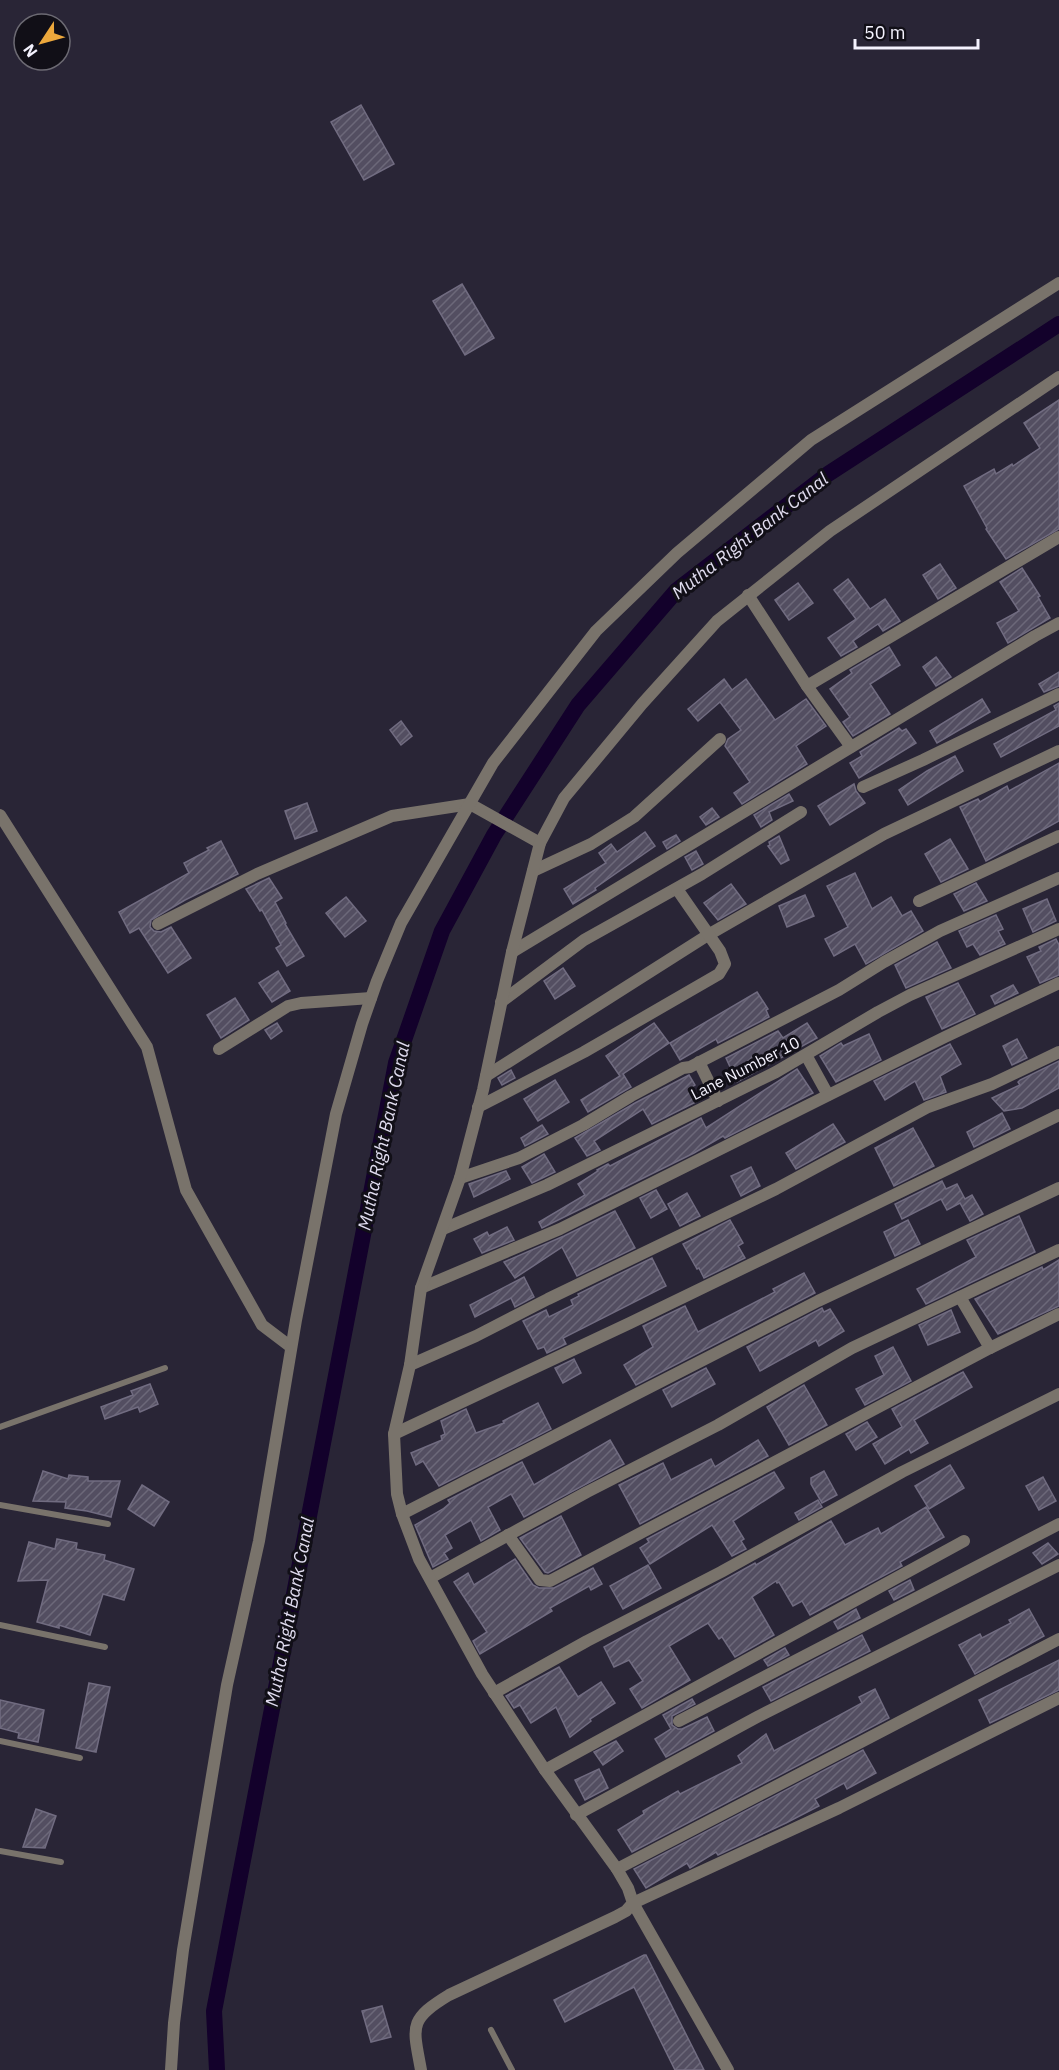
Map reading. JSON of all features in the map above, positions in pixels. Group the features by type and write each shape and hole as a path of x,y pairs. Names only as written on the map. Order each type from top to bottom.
{"street":[{"path":"171,2070 174,2024 194,1884 227,1685 259,1541 291,1347 336,1114 371,998 401,923 493,763 596,632 677,554 811,440 1059,283"},
{"path":"728,2070 633,1903 628,1888 617,1869 576,1815 494,1693 419,1559 397,1494 394,1434 410,1365 421,1288 460,1178 486,1076 512,952 540,843 564,798 642,704 717,621 830,531 1059,376"},
{"path":"807,686 1059,537"},
{"path":"748,595 807,686 851,747"},
{"path":"512,952 1059,623"},
{"path":"863,787 1059,694"},
{"path":"533,872 591,844 634,817 720,739"},
{"path":"486,1076 708,934 904,823 1059,751"},
{"path":"158,924 257,874 392,816 470,804 540,843"},
{"path":"501,1002 584,940 677,888 801,812"},
{"path":"0,815 147,1047 186,1190 262,1325 291,1347"},
{"path":"919,901 1059,836"},
{"path":"460,1178 519,1158 583,1125 683,1068 839,990 940,931 1059,878"},
{"path":"478,1107 584,1052 719,974 725,964 720,951 677,888"},
{"name":"Lane Number 10","path":"443,1229 548,1185 806,1055 910,995 1059,929"},
{"path":"421,1288 560,1229 1059,983"},
{"path":"219,1049 288,1006 300,1002 371,998"},
{"path":"410,1365 476,1336 776,1188 928,1107 992,1084 1059,1052"},
{"path":"806,1055 828,1095"},
{"path":"699,1062 718,1101"},
{"path":"394,1434 630,1323 1059,1115"},
{"path":"402,1514 819,1302 1059,1188"},
{"path":"430,1578 718,1425 852,1348 1059,1250"},
{"path":"960,1297 990,1348"},
{"path":"508,1535 540,1580 550,1581 990,1348 1059,1314"},
{"path":"494,1693 902,1472 1059,1394"},
{"path":"679,1721 1059,1524"},
{"path":"545,1770 964,1541"},
{"path":"576,1815 759,1716 1059,1565"},
{"path":"617,1869 1059,1640"},
{"path":"421,2070 415,2035 418,2020 428,2008 449,1995 615,1917 626,1911 633,1903 839,1808 1059,1698"}],"lane":[{"path":"0,1426 165,1368"},
{"path":"0,1505 108,1524"},
{"path":"0,1625 105,1647"},
{"path":"0,1741 80,1758"},
{"path":"0,1851 61,1862"},
{"path":"491,2030 512,2070"}],"building":[{"path":"361,105 394,164 364,180 331,122"},
{"path":"462,284 494,338 465,355 433,301"},
{"path":"1059,400 1059,529 1006,559 986,529 964,486 994,469 996,474 1012,464 1013,466 1040,448 1024,423"},
{"path":"940,564 956,588 938,599 923,575"},
{"path":"1022,568 1040,596 1038,597 1050,618 1008,643 997,623 1019,611 1000,582"},
{"path":"848,579 870,609 885,599 900,621 883,631 878,624 853,641 857,647 841,656 828,638 856,619 834,590"},
{"path":"798,583 813,603 789,620 775,600"},
{"path":"889,647 900,665 870,684 890,714 853,736 843,722 850,717 830,689 852,673 850,670"},
{"path":"936,657 951,677 936,686 923,667"},
{"path":"1059,672 1059,686 1044,692 1039,684"},
{"path":"724,679 732,690 746,679 775,720 806,699 826,726 796,746 807,764 742,804 734,793 750,782 725,746 728,739 741,730 720,702 698,721 688,709"},
{"path":"982,699 990,712 937,743 930,731"},
{"path":"1059,703 1059,726 1001,757 994,744 1056,710 1054,706"},
{"path":"401,721 412,736 401,745 390,730"},
{"path":"899,728 902,731 906,729 916,743 859,778 850,763 862,756 860,752"},
{"path":"955,756 963,771 908,805 899,790"},
{"path":"1059,763 1059,821 986,861 960,807 978,799 980,802 1007,786 1009,791"},
{"path":"854,784 865,803 830,825 818,806"},
{"path":"789,794 793,801 769,812 772,820 761,827 754,815"},
{"path":"307,803 317,831 295,839 285,811"},
{"path":"712,808 719,817 706,825 700,817"},
{"path":"645,832 655,846 595,888 596,890 573,904 564,889 606,863 599,853 611,844 617,852"},
{"path":"676,835 680,841 667,849 663,842"},
{"path":"779,836 789,860 781,864 768,846 769,842"},
{"path":"950,839 968,869 941,882 925,854"},
{"path":"221,841 238,874 151,920 150,927 154,931 161,932 171,927 191,958 168,973 139,928 130,933 119,912 189,873 184,863"},
{"path":"696,851 703,864 692,870 685,857"},
{"path":"855,873 872,909 891,897 902,916 911,911 923,931 866,964 855,944 834,956 825,939 848,927 827,886"},
{"path":"269,878 282,898 275,902 304,956 287,966 276,948 281,945 262,910 260,911 246,889"},
{"path":"976,883 987,901 964,911 954,894"},
{"path":"731,884 746,904 718,920 704,903"},
{"path":"805,895 814,916 787,927 779,906"},
{"path":"346,897 366,921 345,937 326,913"},
{"path":"1047,899 1056,921 1033,932 1023,909"},
{"path":"996,915 1003,929 998,931 1005,944 980,955 973,944 967,947 959,931"},
{"path":"1056,939 1059,945 1059,975 1040,983 1027,957 1041,951 1039,947"},
{"path":"937,942 951,968 906,988 895,965"},
{"path":"563,968 575,986 555,999 544,981"},
{"path":"278,971 290,991 272,1002 259,983"},
{"path":"958,983 975,1014 942,1029 926,997"},
{"path":"1013,985 1018,993 995,1004 991,996"},
{"path":"757,992 768,1009 766,1010 769,1017 718,1043 716,1039 680,1060 670,1043"},
{"path":"235,998 249,1020 221,1038 207,1015"},
{"path":"277,1023 282,1031 271,1039 265,1030"},
{"path":"654,1023 669,1043 623,1074 631,1087 588,1112 581,1100 620,1076 606,1056"},
{"path":"807,1023 817,1038 737,1082 726,1058 778,1031 783,1038"},
{"path":"869,1034 881,1060 836,1082 820,1056 841,1043 843,1046"},
{"path":"1017,1039 1027,1058 1012,1065 1003,1046"},
{"path":"950,1044 961,1064 940,1076 946,1092 924,1100 915,1081 885,1100 874,1081"},
{"path":"1059,1061 1059,1088 1022,1108 1004,1111 992,1098 1020,1085 1018,1082 1020,1080"},
{"path":"797,1069 813,1093 542,1228 539,1222 585,1195 578,1184 597,1170 608,1164 610,1166 701,1118 706,1128"},
{"path":"511,1070 515,1078 502,1085 498,1078"},
{"path":"689,1075 695,1085 692,1087 700,1100 652,1124 643,1109 594,1141 600,1150 587,1156 575,1138 635,1103"},
{"path":"555,1080 569,1102 538,1121 524,1099"},
{"path":"1002,1113 1010,1129 974,1147 967,1132"},
{"path":"833,1124 845,1142 796,1169 786,1153"},
{"path":"542,1125 548,1134 525,1146 521,1138"},
{"path":"913,1128 934,1166 894,1186 875,1148"},
{"path":"544,1154 555,1172 532,1183 522,1167"},
{"path":"751,1167 760,1186 741,1196 731,1176"},
{"path":"506,1171 510,1179 474,1197 469,1184"},
{"path":"942,1181 946,1189 957,1184 965,1199 972,1195 983,1214 970,1221 960,1203 947,1210 941,1199 902,1219 895,1204"},
{"path":"656,1190 667,1209 651,1218 640,1198"},
{"path":"687,1193 700,1216 680,1226 668,1204"},
{"path":"615,1211 635,1248 577,1276 562,1247 515,1278 504,1262 564,1236"},
{"path":"1019,1216 1035,1252 926,1304 917,1289 976,1257 967,1240"},
{"path":"730,1220 743,1243 738,1246 745,1258 704,1278 683,1244"},
{"path":"908,1220 920,1244 895,1256 884,1232"},
{"path":"507,1227 514,1240 482,1253 474,1239 487,1232 489,1236"},
{"path":"652,1258 666,1286 563,1338 566,1344 547,1353 544,1347 538,1349 523,1321 546,1310 549,1317 573,1305 571,1300 579,1296 578,1294"},
{"path":"1059,1260 1059,1306 998,1334 975,1299 1042,1267 1043,1270"},
{"path":"804,1273 815,1293 636,1385 624,1365 653,1347 643,1326 685,1306 698,1332 775,1292 773,1289"},
{"path":"524,1277 534,1297 515,1307 511,1298 475,1317 470,1305"},
{"path":"822,1308 824,1312 830,1309 844,1331 819,1346 816,1340 760,1371 747,1347"},
{"path":"951,1310 960,1332 928,1345 919,1325"},
{"path":"893,1347 911,1381 865,1405 856,1389 884,1375 875,1356"},
{"path":"574,1359 581,1373 563,1383 555,1368"},
{"path":"706,1368 715,1384 672,1407 663,1390"},
{"path":"963,1372 972,1387 914,1420 928,1443 911,1453 909,1449 885,1464 873,1444 902,1427 892,1409"},
{"path":"150,1384 158,1404 140,1412 138,1407 105,1419 101,1407 133,1395 131,1391"},
{"path":"804,1385 827,1425 789,1445 767,1407"},
{"path":"538,1403 551,1429 439,1486 423,1461 416,1465 411,1453 442,1440 441,1436 445,1434 441,1421 466,1409 476,1433 504,1423 503,1421"},
{"path":"867,1422 877,1437 856,1450 846,1434"},
{"path":"610,1440 624,1464 524,1517 511,1494 488,1507 500,1530 481,1541 471,1520 445,1535 452,1548 444,1553 448,1559 433,1567 415,1525 443,1509 450,1503 448,1500 522,1462 534,1485"},
{"path":"758,1440 768,1456 640,1524 619,1485 663,1463 671,1480 711,1459 715,1467"},
{"path":"950,1465 964,1488 929,1509 915,1486"},
{"path":"43,1471 68,1479 69,1475 88,1477 88,1481 120,1481 111,1517 65,1508 66,1502 33,1501"},
{"path":"824,1471 837,1495 822,1503 811,1484 811,1478"},
{"path":"774,1472 784,1488 733,1521 744,1539 741,1541 746,1549 732,1556 712,1525 650,1564 640,1548 649,1542 647,1539"},
{"path":"1043,1477 1056,1501 1039,1510 1026,1486"},
{"path":"142,1485 169,1502 154,1526 128,1509"},
{"path":"818,1500 822,1507 799,1520 795,1513"},
{"path":"926,1507 944,1537 900,1562 902,1566 810,1615 802,1601 793,1606 779,1582 776,1581 752,1597 774,1635 735,1657 722,1637 719,1639 708,1623 669,1646 690,1680 642,1708 630,1689 643,1681 629,1660 614,1667 604,1647 755,1563 756,1565 831,1521 845,1545 878,1528 881,1534"},
{"path":"561,1516 581,1555 548,1573 520,1538"},
{"path":"57,1539 77,1543 76,1549 105,1555 104,1560 134,1569 124,1600 103,1594 90,1635 59,1625 59,1628 37,1622 48,1580 18,1581 29,1542 55,1549"},
{"path":"1048,1543 1058,1554 1042,1564 1033,1553"},
{"path":"515,1559 533,1585 539,1588 554,1588 593,1568 602,1584 591,1590 589,1586 550,1608 552,1611 480,1654 473,1641 487,1632 454,1582 468,1573 474,1585"},
{"path":"648,1565 661,1588 623,1609 610,1586"},
{"path":"910,1580 914,1590 894,1600 889,1591"},
{"path":"856,1609 860,1618 838,1629 834,1622"},
{"path":"1029,1609 1044,1636 975,1674 959,1645 980,1634 982,1638 1011,1623 1009,1620"},
{"path":"862,1635 870,1651 771,1701 763,1687"},
{"path":"785,1648 789,1655 768,1666 764,1660"},
{"path":"1059,1660 1059,1690 990,1723 979,1700"},
{"path":"559,1667 578,1697 601,1682 615,1703 590,1719 591,1721 570,1737 556,1707 531,1723 520,1705 514,1708 506,1696"},
{"path":"89,1683 110,1687 96,1752 76,1748"},
{"path":"875,1689 889,1718 632,1852 618,1830 644,1814 643,1811 678,1791 680,1794 742,1763 738,1756 766,1734 774,1751 862,1703 859,1697"},
{"path":"692,1699 695,1704 672,1716 672,1725 682,1729 707,1717 714,1731 666,1757 655,1739 671,1729 663,1715"},
{"path":"0,1700 44,1710 38,1742 18,1738 19,1733 0,1728"},
{"path":"616,1741 623,1751 603,1765 594,1752"},
{"path":"863,1750 876,1773 847,1789 844,1783 815,1799 819,1806 718,1855 716,1852 690,1868 687,1863 646,1888 634,1869"},
{"path":"599,1769 608,1788 585,1800 575,1780"},
{"path":"36,1809 56,1816 45,1848 23,1847"},
{"path":"644,1955 704,2070 675,2070 634,1987 565,2022 554,2000"},
{"path":"382,2006 391,2037 371,2042 362,2011"}],"waterway":[{"name":"Mutha Right Bank Canal","path":"217,2070 214,2011 396,1063 442,931 494,835 578,705 677,590 828,474 1059,324"}]}
